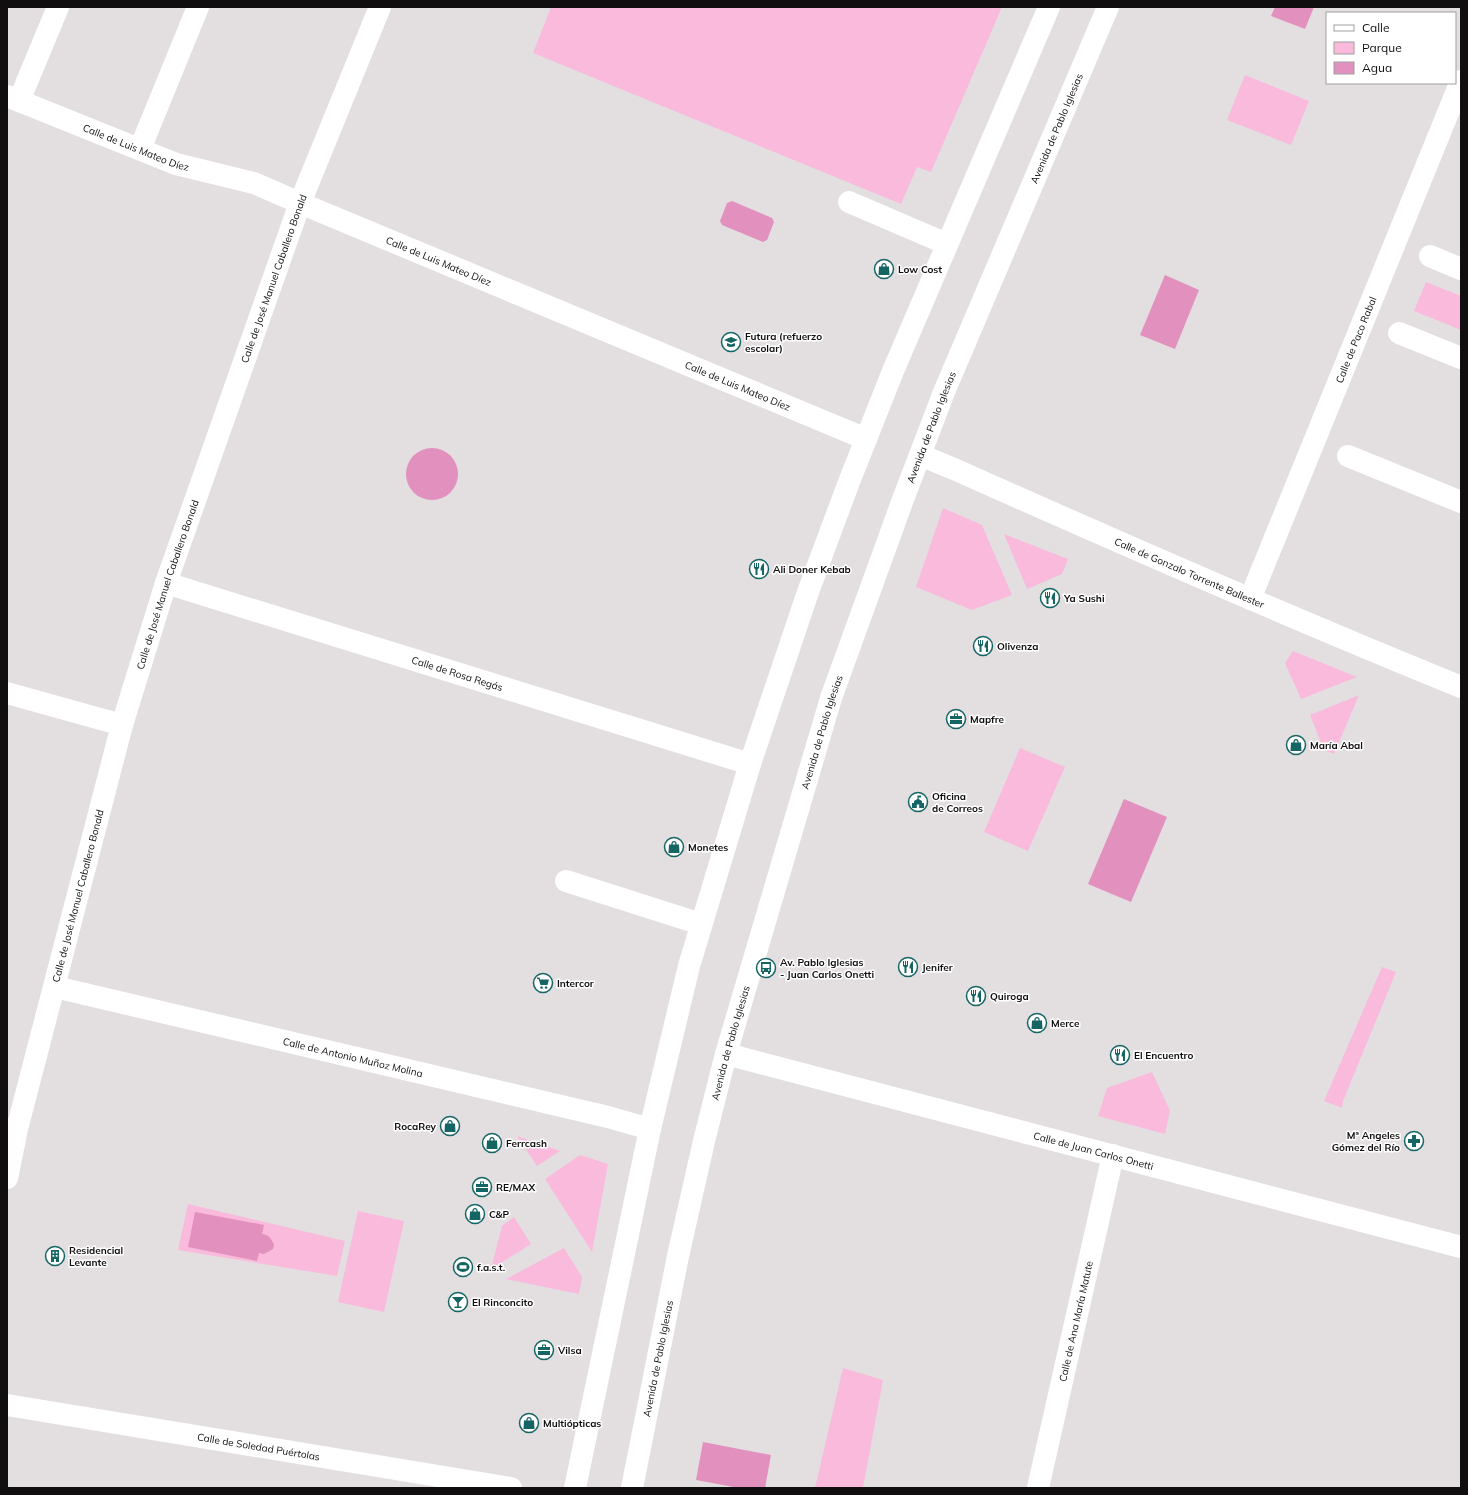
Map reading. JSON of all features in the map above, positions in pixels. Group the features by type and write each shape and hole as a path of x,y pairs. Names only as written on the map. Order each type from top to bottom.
{"street":[{"path":"13,98 58,7"},
{"path":"140,149 198,7"},
{"name":"Calle de José Manuel Caballero Bonald","path":"7,1178 17,1129 122,725 166,583 300,203 380,7"},
{"path":"576,1488 650,1129 689,966 750,764 808,592 866,439 893,371 1049,7"},
{"name":"Avenida de Pablo Iglesias","path":"632,1488 678,1256 704,1141 726,1054 831,698 944,392 1108,7"},
{"name":"Calle de Paco Rabal","path":"1250,599 1461,81"},
{"name":"Calle de Luis Mateo Díez","path":"13,98 176,164 254,183 866,439"},
{"path":"849,202 947,244"},
{"path":"1430,256 1461,269"},
{"path":"1399,333 1461,358"},
{"name":"Calle de Gonzalo Torrente Ballester","path":"920,456 1324,631 1461,687"},
{"path":"1348,456 1461,502"},
{"name":"Calle de Rosa Regás","path":"166,583 750,764"},
{"path":"7,693 122,725"},
{"path":"566,881 701,924"},
{"name":"Calle de Antonio Muñoz Molina","path":"55,987 608,1117 650,1129"},
{"name":"Calle de Juan Carlos Onetti","path":"726,1054 1461,1247"},
{"name":"Calle de Ana María Matute","path":"1038,1488 1113,1155"},
{"name":"Calle de Soledad Puértolas","path":"7,1405 511,1488"}],"green space":[{"path":"551,7 1002,7 931,172 917,167 901,204 533,53"},
{"path":"1245,75 1309,101 1291,145 1227,120"},
{"path":"1426,282 1461,296 1461,330 1414,311"},
{"path":"943,508 982,525 1012,595 972,610 916,587"},
{"path":"1004,534 1068,559 1062,574 1027,589"},
{"path":"1293,651 1357,677 1301,699 1285,663"},
{"path":"1359,695 1334,754 1324,750 1310,715"},
{"path":"1020,748 1065,767 1028,851 984,832"},
{"path":"1382,967 1396,972 1343,1101 1342,1108 1324,1101"},
{"path":"1152,1072 1170,1111 1165,1134 1098,1116 1107,1088"},
{"path":"517,1136 560,1151 537,1166"},
{"path":"580,1155 608,1164 592,1252 545,1179"},
{"path":"188,1204 345,1241 337,1276 178,1250"},
{"path":"358,1211 404,1221 384,1312 338,1302"},
{"path":"514,1217 531,1244 491,1269 502,1226"},
{"path":"564,1248 582,1277 579,1294 506,1279"},
{"path":"843,1368 883,1380 863,1488 815,1488"}],"water":[{"path":"1275,7 1314,7 1305,29 1271,16"},
{"path":"732,201 772,218 774,222 767,240 763,242 722,225 720,221 727,203"},
{"path":"1165,275 1199,290 1175,349 1140,335"},
{"path":"432,448 442,450 450,456 456,464 458,474 456,484 450,492 442,498 432,500 422,498 414,492 408,484 406,474 408,464 414,456 422,450"},
{"path":"1124,799 1167,817 1131,902 1088,884"},
{"path":"195,1212 264,1225 262,1234 271,1239 274,1245 273,1249 264,1254 259,1253 257,1261 188,1247"},
{"path":"703,1442 771,1455 765,1488 739,1488 696,1480"}],"place":[{"name":"Low Cost","path":"884,269"},
{"name":"Futura (refuerzo escolar)","path":"731,342"},
{"name":"Ali Doner Kebab","path":"759,569"},
{"name":"Ya Sushi","path":"1050,598"},
{"name":"Olivenza","path":"983,646"},
{"name":"Mapfre","path":"956,719"},
{"name":"María Abal","path":"1296,745"},
{"name":"Oficina de Correos","path":"918,802"},
{"name":"Monetes","path":"674,847"},
{"name":"Jenifer","path":"908,967"},
{"name":"Av. Pablo Iglesias - Juan Carlos Onetti","path":"766,968"},
{"name":"Intercor","path":"543,983"},
{"name":"Quiroga","path":"976,996"},
{"name":"Merce","path":"1037,1023"},
{"name":"El Encuentro","path":"1120,1055"},
{"name":"RocaRey","path":"450,1126"},
{"name":"Mª Angeles Gómez del Río","path":"1414,1141"},
{"name":"Ferrcash","path":"492,1143"},
{"name":"RE/MAX","path":"482,1187"},
{"name":"C&P","path":"475,1214"},
{"name":"Residencial Levante","path":"55,1256"},
{"name":"f.a.s.t.","path":"463,1267"},
{"name":"El Rinconcito","path":"458,1302"},
{"name":"Vilsa","path":"544,1350"},
{"name":"Multiópticas","path":"529,1423"}]}
